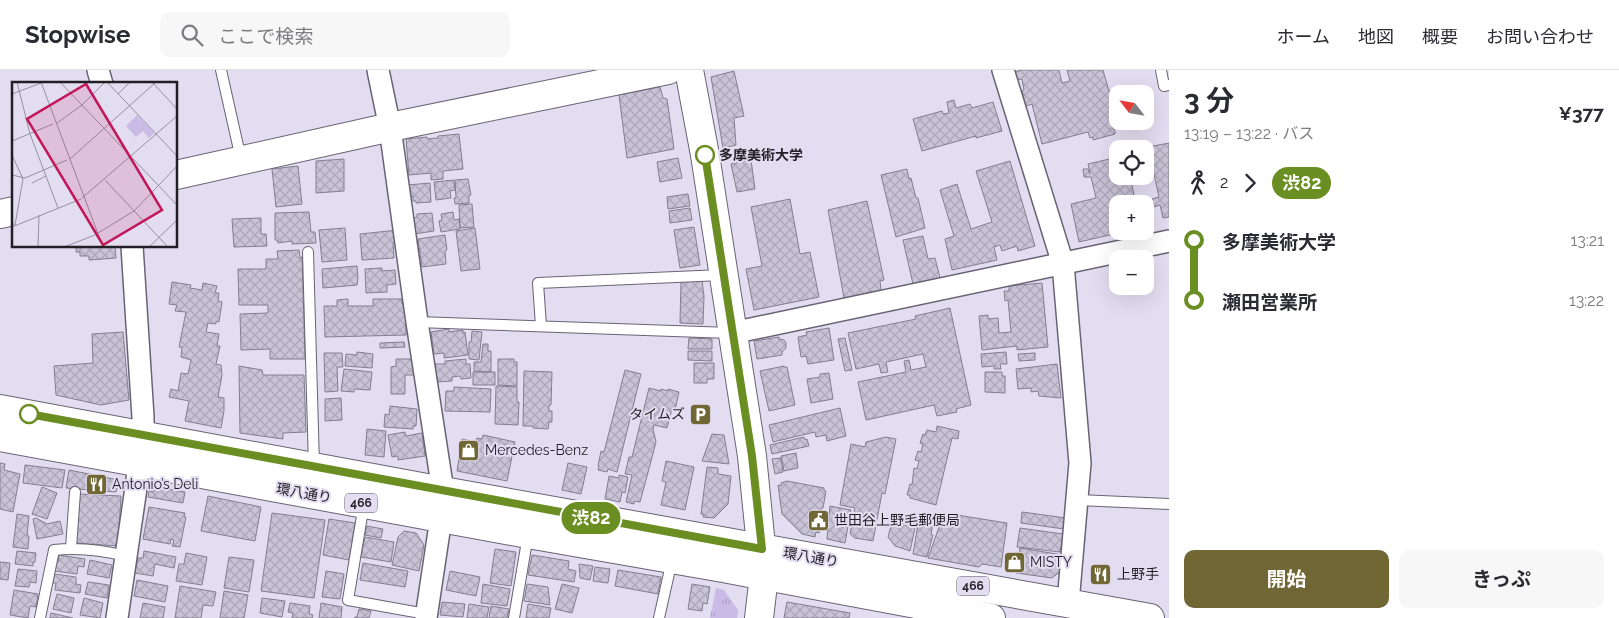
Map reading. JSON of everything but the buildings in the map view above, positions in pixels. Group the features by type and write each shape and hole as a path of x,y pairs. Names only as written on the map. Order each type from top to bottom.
{"main road":[{"path":"178,175 668,70"},
{"path":"689,70 705,155 752,456 764,576 760,610"},
{"name":"環八通り","path":"0,409 1150,618"},
{"name":"環八通り","path":"0,438 992,618"}],"street":[{"path":"378,70 390,128 443,491"},
{"path":"1003,70 1063,264 1080,464 1068,603"},
{"path":"732,333 1169,242"},
{"path":"132,248 144,417 143,435"},
{"path":"117,618 138,462"},
{"path":"426,616 441,518"}],"lane":[{"path":"221,70 241,161"},
{"path":"1161,70 1164,86 1169,84"},
{"path":"308,252 314,466"},
{"path":"541,326 538,283 723,275"},
{"path":"417,322 732,333"},
{"path":"71,548 75,492"},
{"path":"1078,500 1169,504"},
{"path":"364,503 348,600 426,616"},
{"path":"514,618 528,534"},
{"path":"40,618 54,550 71,548 101,550 126,556"},
{"path":"659,618 672,559"}],"green space":[{"path":"716,588 724,590 738,610 737,618 710,618"}],"bus line":[{"name":"渋82","path":"29,414 762,549 752,456 705,155"}],"place":[{"name":"多摩美術大学","path":"705,155"},
{"name":"タイムズ","path":"701,414"},
{"name":"Mercedes-Benz","path":"469,450"},
{"name":"Antonio’s Deli","path":"96,484"},
{"name":"世田谷上野毛郵便局","path":"818,520"},
{"name":"MISTY","path":"1014,562"},
{"name":"上野手","path":"1101,574"}]}
